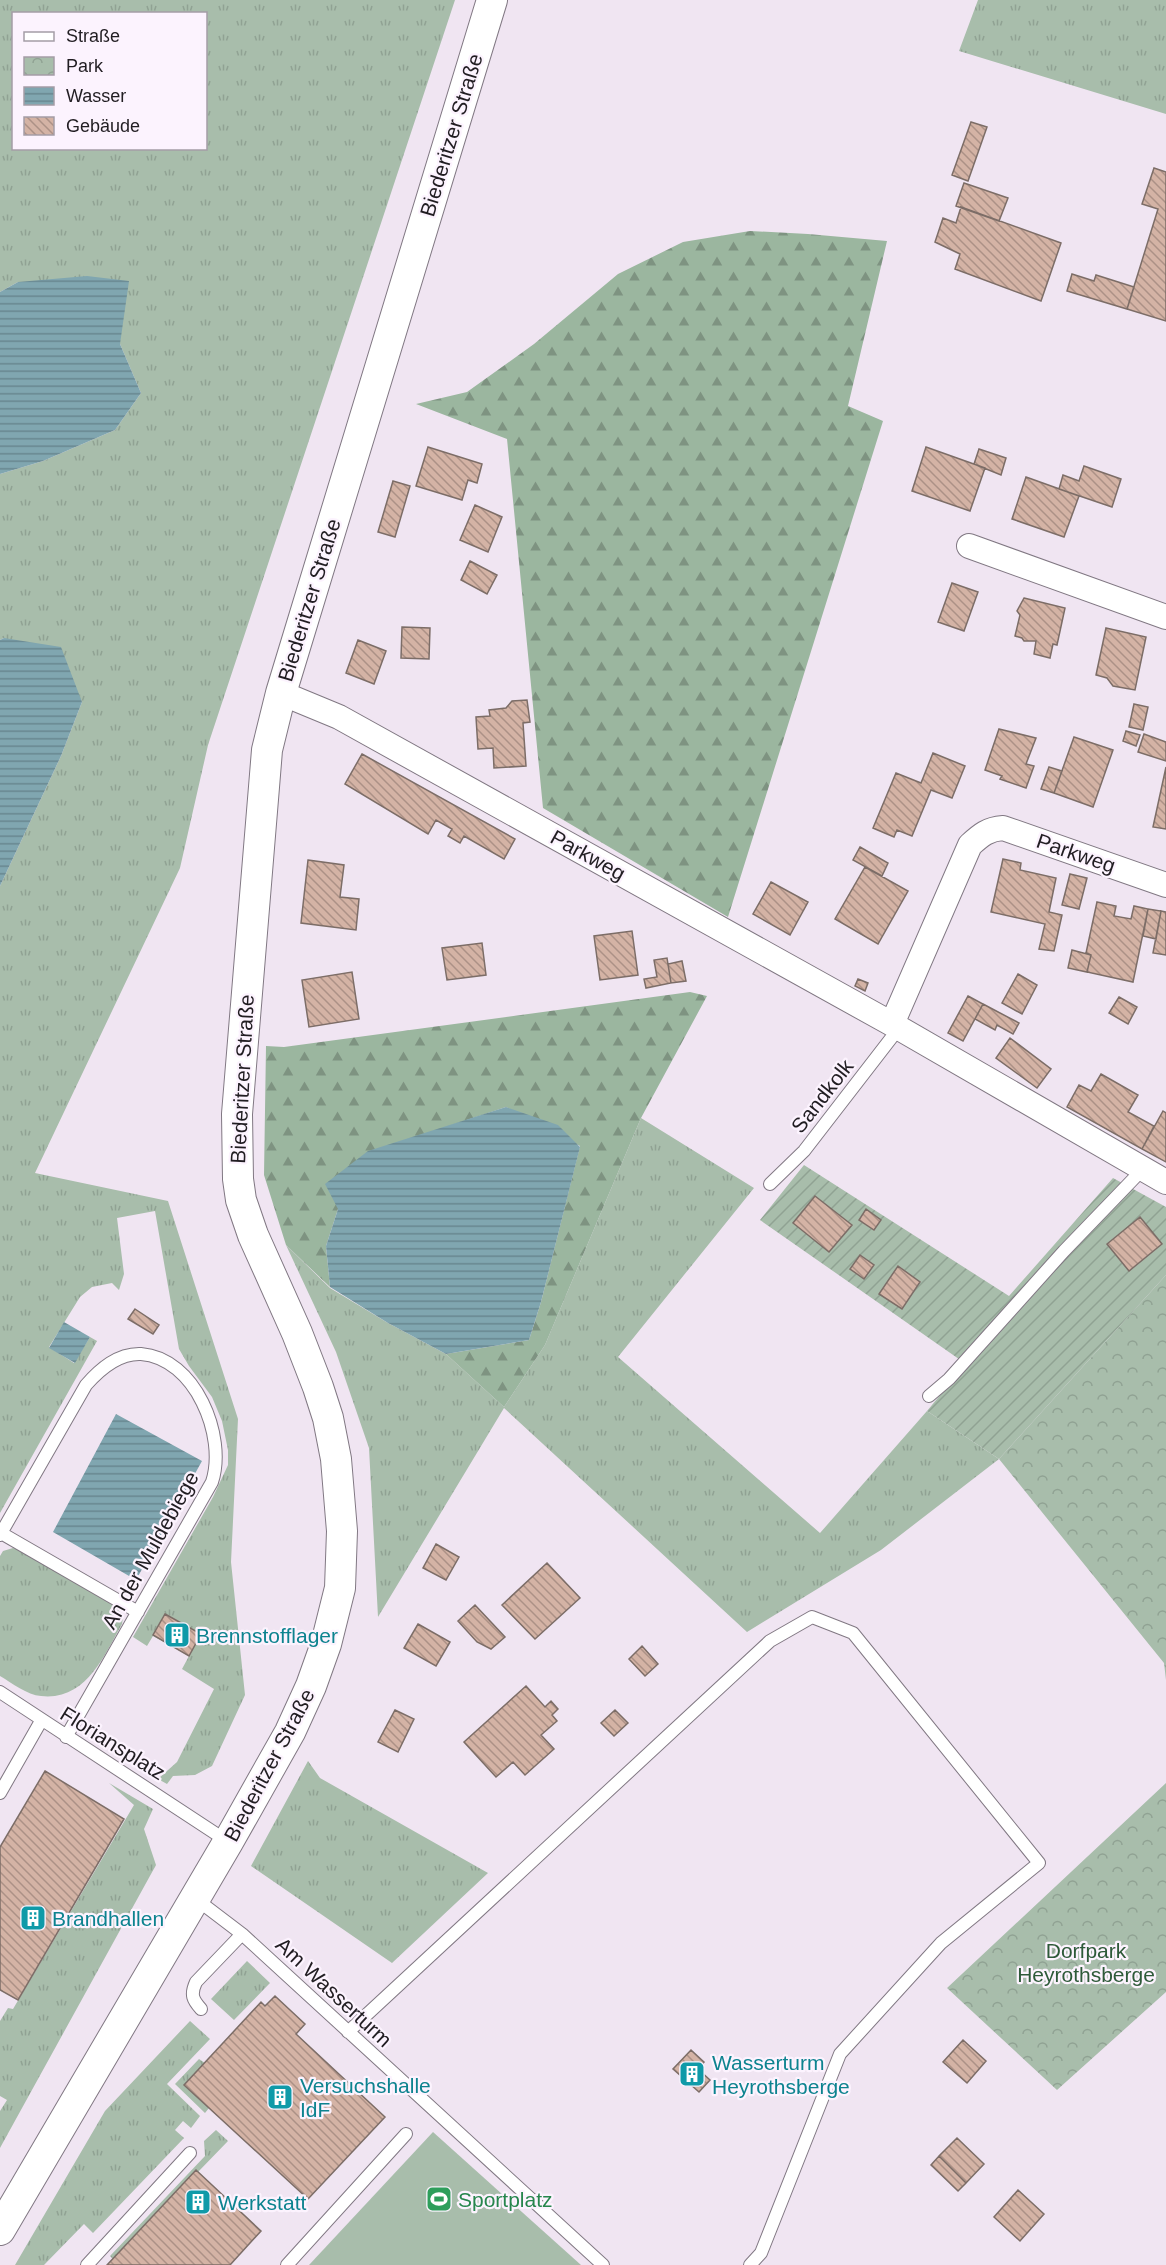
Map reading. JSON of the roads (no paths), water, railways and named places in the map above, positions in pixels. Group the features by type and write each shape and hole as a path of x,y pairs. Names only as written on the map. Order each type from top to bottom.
{"street":[{"name":"Biederitzer Straße","path":"0,2230 195,1899 217,1834 290,1732 311,1686 326,1644 340,1588 342,1561 337,1471 328,1418 304,1351 250,1227 241,1200 238,1179 237,1114 267,750 281,693 492,0"},
{"path":"969,546 1166,617"},
{"name":"Parkweg","path":"281,693 333,713 896,1026 1166,1182"},
{"name":"Parkweg","path":"896,1026 970,845 991,829 1003,828 1166,885"}],"lane":[{"name":"Sandkolk","path":"770,1184 804,1151 896,1026"},
{"path":"929,1396 949,1378 1064,1251 1143,1169"},
{"name":"An der Muldebiege","path":"0,1534 86,1384 96,1372 111,1362 140,1354 166,1363 187,1380 202,1401 216,1440 216,1469 212,1482 66,1737"},
{"path":"0,1534 138,1612"},
{"path":"348,2032 770,1641 812,1617 853,1634 1039,1863 941,1943 840,2054 761,2253 750,2265"},
{"name":"Floriansplatz","path":"0,1692 41,1721 217,1834"},
{"path":"0,1793 41,1721"},
{"name":"Am Wasserturm","path":"195,1899 243,1934 603,2265"},
{"path":"201,2009 193,2000 192,1991 196,1982 243,1934"},
{"path":"287,2265 406,2134"},
{"path":"87,2265 190,2153"}],"water":[{"path":"87,276 129,281 120,344 141,393 115,430 43,461 0,474 0,292 18,282"},
{"path":"4,638 61,647 82,702 61,756 0,886 0,640"},
{"path":"506,1107 558,1125 580,1147 541,1302 529,1340 446,1354 388,1323 330,1287 326,1246 338,1209 325,1184 368,1151"},
{"path":"64,1322 90,1337 75,1363 49,1348"},
{"path":"116,1414 202,1461 136,1580 53,1532"}],"place":[{"name":"Brennstofflager","path":"177,1635"},
{"name":"Brandhallen","path":"33,1918"},
{"name":"Wasserturm Heyrothsberge","path":"692,2074"},
{"name":"Versuchshalle IdF","path":"280,2097"},
{"name":"Sportplatz","path":"439,2199"},
{"name":"Werkstatt","path":"198,2202"}],"park label":[{"name":"Dorfpark Heyrothsberge","path":"1086,1962"}]}
